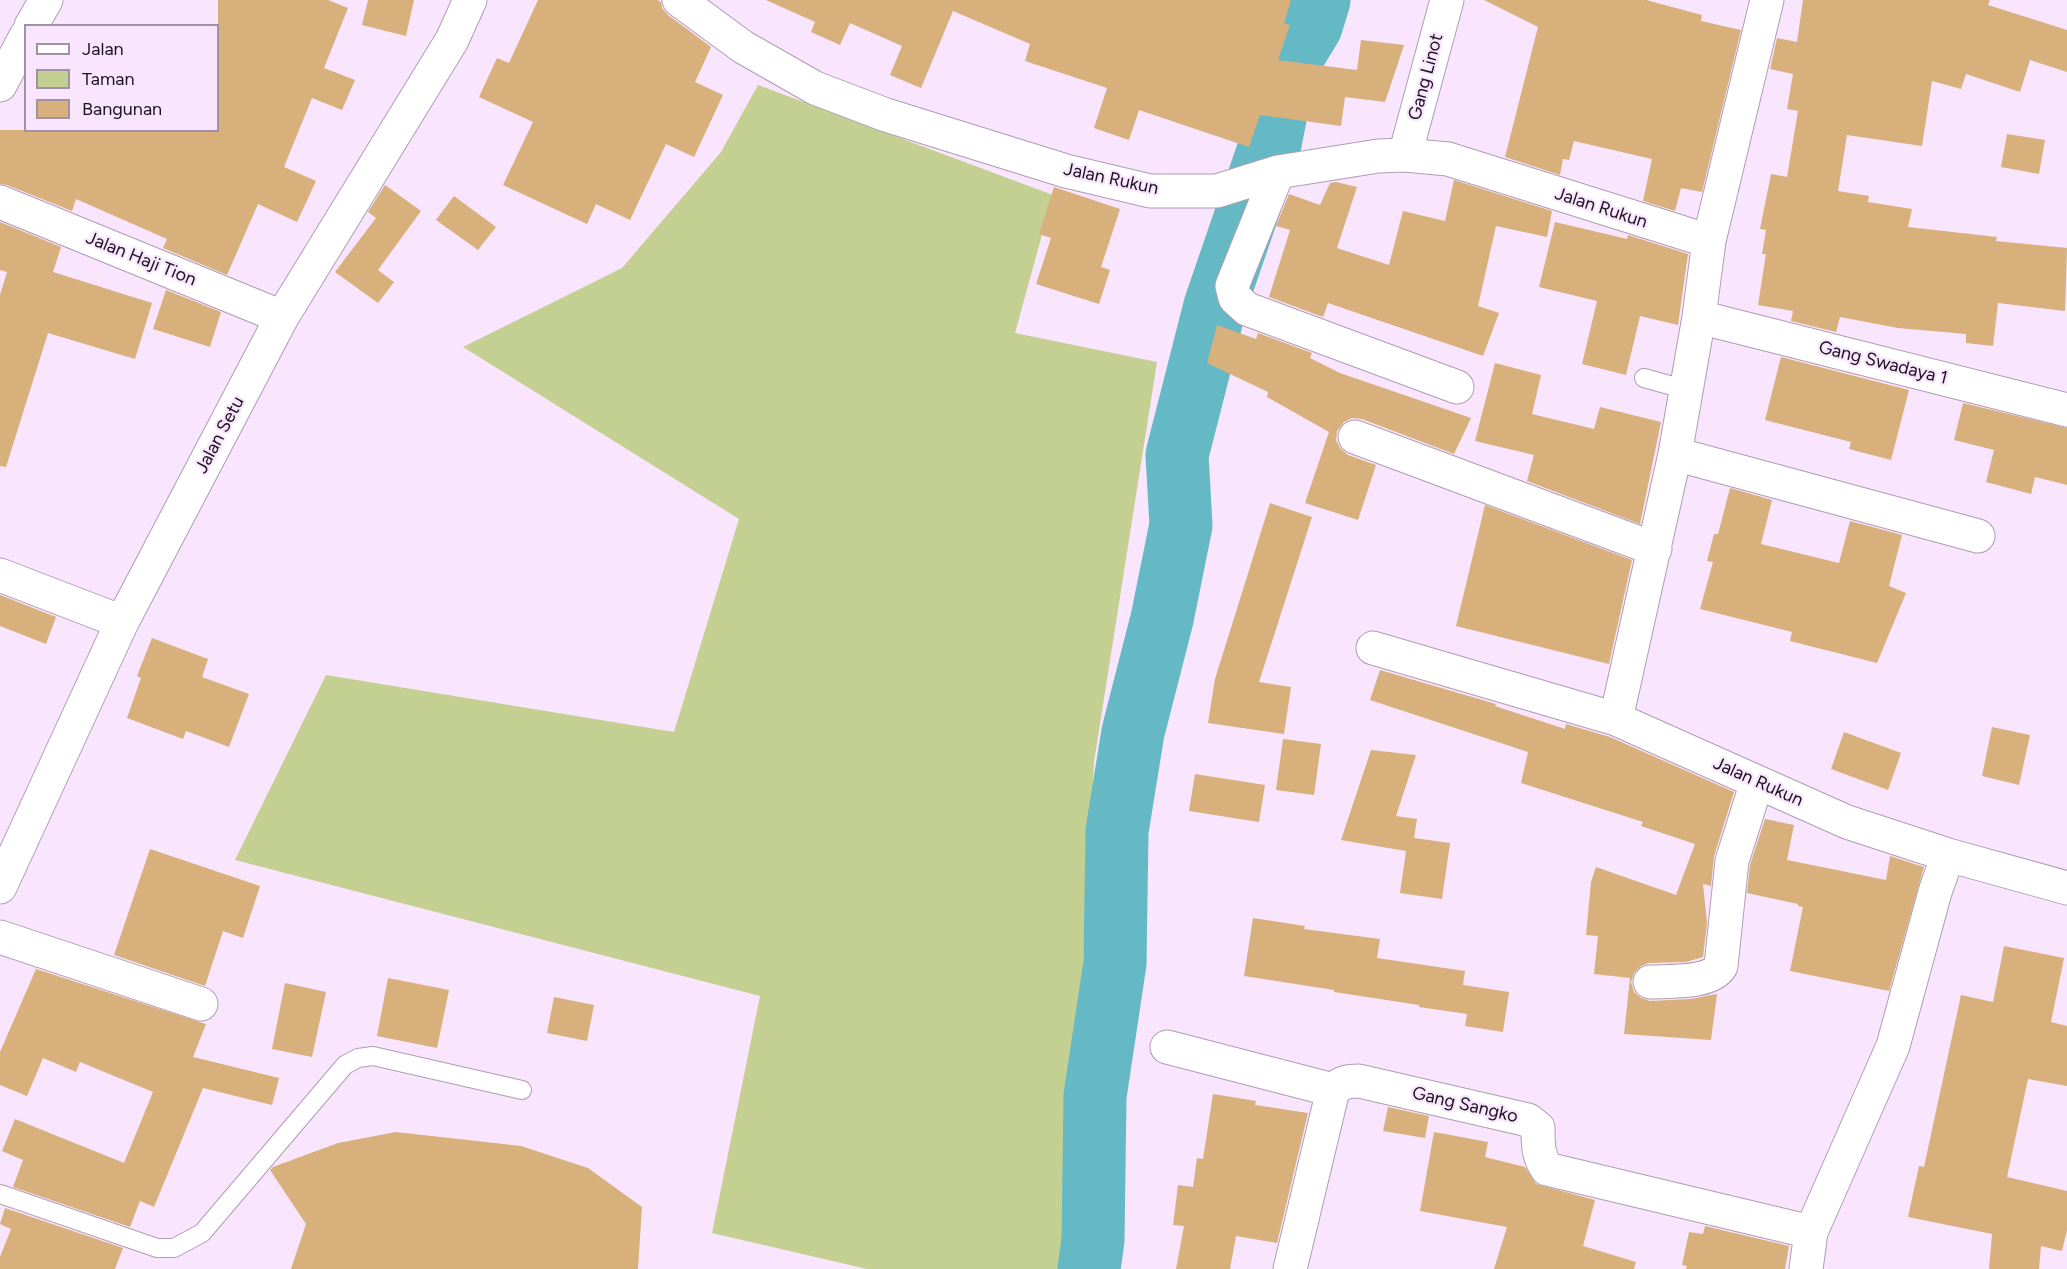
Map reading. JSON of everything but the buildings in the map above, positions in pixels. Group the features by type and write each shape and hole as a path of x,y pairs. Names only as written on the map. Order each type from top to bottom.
{"street":[{"path":"32,24 46,0"},
{"name":"Jalan Setu","path":"0,886 122,622 282,317 452,40 470,0"},
{"name":"Jalan Rukun","path":"679,0 743,47 815,88 886,115 1092,178 1150,191 1217,191 1271,174 1370,157 1405,155 1448,159 1708,241"},
{"name":"Gang Linot","path":"1405,155 1447,0"},
{"path":"1616,719 1675,454 1699,317 1708,241 1767,0"},
{"path":"0,85 24,40"},
{"path":"1271,174 1232,286 1235,298 1247,309 1457,387"},
{"name":"Jalan Haji Tion","path":"0,202 282,317"},
{"name":"Gang Swadaya 1","path":"1699,317 2067,410"},
{"path":"1355,437 1655,549"},
{"path":"1675,454 1978,536"},
{"path":"0,575 122,622"},
{"name":"Jalan Rukun","path":"1373,648 1616,719 1847,822 1948,855 2067,888"},
{"path":"1650,982 1698,979 1715,973 1721,966 1732,861 1757,782"},
{"path":"1806,1269 1811,1232 1893,1046 1935,892 1948,855"},
{"path":"0,937 201,1004"},
{"path":"1167,1047 1333,1090 1290,1269"},
{"name":"Gang Sangko","path":"1333,1090 1340,1084 1359,1081 1528,1120 1538,1128 1539,1151 1547,1169 1811,1232"}],"lane":[{"path":"1644,378 1687,390"},
{"path":"0,1194 157,1248 174,1248 202,1233 345,1065 358,1058 373,1056 522,1089"}],"green space":[{"path":"758,85 1053,195 1015,333 1157,362 1094,762 1081,1006 1062,1269 867,1269 712,1233 760,996 235,860 326,675 674,732 739,519 463,347 622,268 721,152"}],"waterway":[{"path":"1089,1269 1093,1240 1095,1096 1115,963 1117,831 1133,732 1162,619 1181,525 1177,455 1215,306 1269,149 1278,103 1291,59 1311,26 1319,0"}]}
